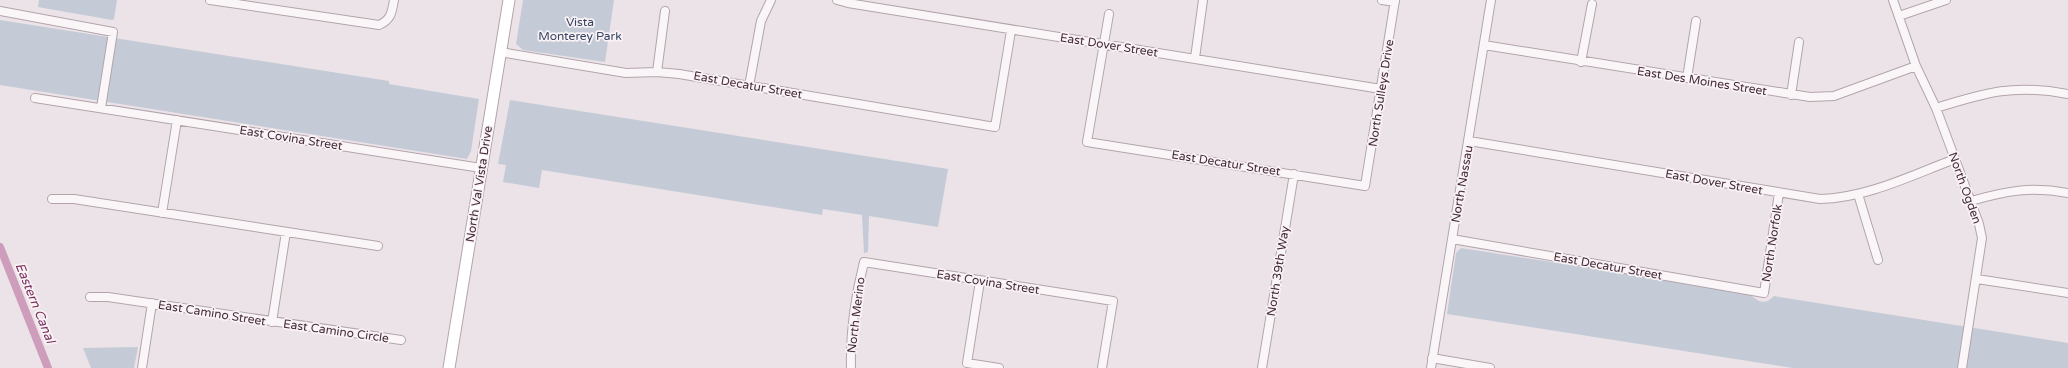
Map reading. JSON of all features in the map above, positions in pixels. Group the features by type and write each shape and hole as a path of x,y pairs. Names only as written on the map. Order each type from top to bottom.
{"main road":[{"name":"North Val Vista Drive","path":"449,368 509,0"}],"street":[{"path":"210,0 379,25 387,22 393,11 394,0"},
{"path":"749,86 761,21 772,0"},
{"name":"East Dover Street","path":"838,0 1011,31 1195,58 1382,89"},
{"path":"1195,58 1203,0"},
{"path":"1382,0 1395,1"},
{"name":"North Nassau","path":"1431,368 1491,0"},
{"name":"North Ogden","path":"1893,0 1916,66 1936,108 1971,202 1982,238 1977,279 1962,368"},
{"path":"1899,16 1946,0"},
{"name":"North Sulleys Drive","path":"1365,186 1382,89 1395,1"},
{"path":"1581,62 1592,4"},
{"path":"657,72 665,11"},
{"path":"0,12 113,32 101,108"},
{"path":"1103,44 1108,14"},
{"path":"1687,78 1696,21"},
{"name":"East Decatur Street","path":"500,52 626,73 657,72 995,127 1011,31"},
{"path":"1791,95 1799,42"},
{"name":"East Decatur Street","path":"1103,44 1087,142 1365,186"},
{"name":"East Des Moines Street","path":"1484,46 1791,95 1823,98 1834,96 1916,66"},
{"path":"1936,108 1983,93 2013,89 2045,90 2068,94"},
{"name":"East Covina Street","path":"35,98 481,168"},
{"path":"162,213 177,120"},
{"name":"East Dover Street","path":"1469,141 1820,199 1840,198 1858,194 1955,159"},
{"name":"North 39th Way","path":"1262,368 1294,174"},
{"path":"1971,202 1999,193 2019,190 2044,188 2068,192"},
{"name":"North Norfolk","path":"1764,293 1779,193"},
{"path":"1858,194 1878,260"},
{"path":"52,199 74,199 378,246"},
{"path":"272,322 286,232"},
{"name":"East Decatur Street","path":"1452,239 1764,293"},
{"name":"East Covina Street","path":"864,262 1113,301 1102,368"},
{"name":"North Merino","path":"851,368 854,308 864,262"},
{"path":"1977,279 2068,293"},
{"path":"980,281 967,363 999,368"},
{"path":"90,297 102,296 152,304 142,368"},
{"name":"East Camino Street","path":"152,304 272,322"},
{"name":"East Camino Circle","path":"272,322 401,340"},
{"path":"1432,358 1490,368"}],"green space":[{"path":"39,0 117,0 114,19 112,20 38,7"},
{"name":"Vista Monterey Park","path":"523,0 614,0 605,62 523,50 516,44"},
{"path":"0,20 389,81 389,84 479,99 471,151 467,159 0,85"},
{"path":"510,100 948,169 938,227 869,216 868,252 864,253 862,215 823,209 822,215 542,170 539,188 503,182 506,165 498,164"},
{"path":"1461,248 1743,292 1761,302 1765,302 1774,296 2068,343 2068,368 1793,368 1447,314 1456,253"},
{"path":"138,347 134,368 91,368 83,348"}],"waterway":[{"name":"Eastern Canal","path":"0,247 48,368"}]}
